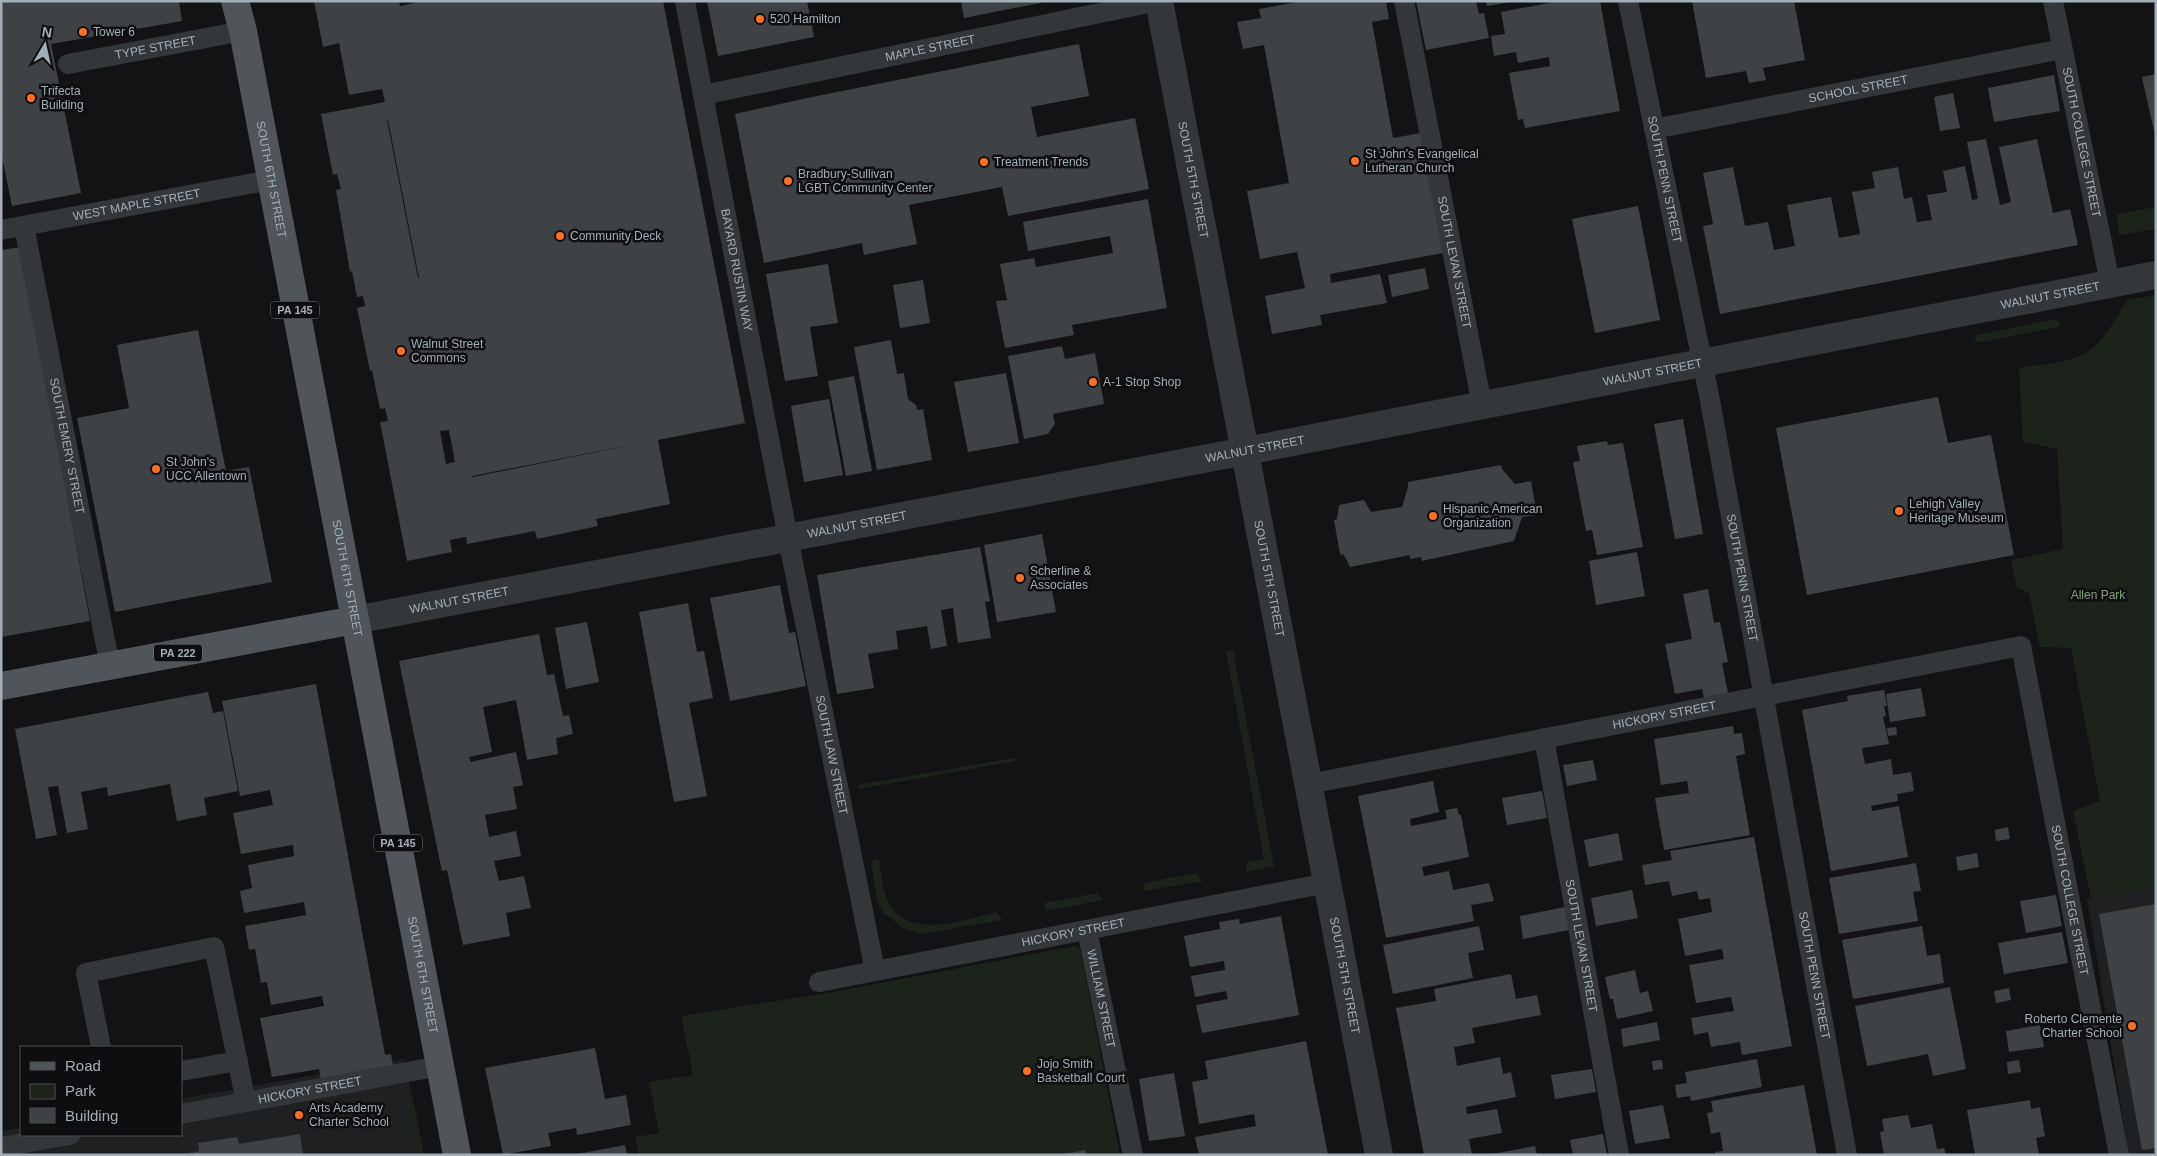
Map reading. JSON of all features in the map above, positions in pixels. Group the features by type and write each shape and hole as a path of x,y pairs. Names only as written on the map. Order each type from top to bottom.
{"main road":[{"name":"SOUTH 6TH STREET","path":"235,1 243,31 457,1155"},
{"name":"PA 222","path":"1,686 355,620"}],"street":[{"name":"SOUTH 5TH STREET","path":"1159,1 1379,1155"},
{"name":"WALNUT STREET","path":"355,620 1246,451 2156,275"}],"lane":[{"name":"BAYARD RUSTIN WAY","path":"685,1 788,538"},
{"name":"MAPLE STREET","path":"703,95 1159,1"},
{"name":"SOUTH LEVAN STREET","path":"1404,1 1482,405"},
{"name":"SOUTH PENN STREET","path":"1628,1 1702,362 1847,1155"},
{"name":"SOUTH COLLEGE STREET","path":"2053,1 2110,283"},
{"name":"TYPE STREET","path":"68,64 243,31"},
{"name":"SCHOOL STREET","path":"1654,129 2062,49"},
{"name":"WEST MAPLE STREET","path":"1,230 270,180"},
{"name":"SOUTH EMERY STREET","path":"24,226 110,666"},
{"name":"SOUTH LAW STREET","path":"788,538 875,971"},
{"name":"SOUTH COLLEGE STREET","path":"2021,646 2119,1155"},
{"name":"HICKORY STREET","path":"1309,784 2021,646"},
{"name":"SOUTH LEVAN STREET","path":"1544,738 1620,1155"},
{"name":"HICKORY STREET","path":"819,982 1327,883"},
{"name":"WILLIAM STREET","path":"1087,930 1133,1155"},
{"path":"101,1046 86,973 214,947 246,1102"},
{"path":"182,1071 238,1061"},
{"name":"HICKORY STREET","path":"182,1114 440,1066"},
{"path":"1,1148 65,1136"}],"shaded area":[{"name":"Roberto Clemente Charter School","path":"2156,884 2156,1155 2129,1155 2087,898"},
{"name":"Arts Academy Charter School","path":"404,1059 424,1155 1,1155 1,1131 20,1128 20,1136 182,1136 182,1099"}],"green space":[{"path":"2156,207 2156,229 2119,235 2117,214"},
{"name":"Allen Park","path":"2156,295 2156,886 2091,899 2073,811 2100,801 2071,648 2040,647 2029,593 2017,588 2011,560 2063,549 2057,449 2023,442 2019,368 2061,362 2084,354 2091,350 2103,337 2127,300"},
{"path":"2056,319 2061,323 2058,327 1982,342 1977,342 1975,339 1977,335"},
{"path":"1233,650 1274,866 1246,872 1246,863 1264,859 1226,652"},
{"path":"1014,758 1015,761 859,789 858,785"},
{"path":"879,859 886,897 895,911 906,920 920,924 936,925 968,920 997,912 1002,920 920,934 903,928 883,912 877,900 871,860"},
{"path":"1196,873 1203,881 1143,891 1145,883"},
{"path":"1097,893 1103,900 1045,911 1045,903"},
{"path":"1075,946 1080,949 1120,1155 639,1155 635,1137 659,1133 649,1082 693,1075 681,1016 833,992"},
{"path":"414,1103 424,1155 417,1155 407,1104"}],"building":[{"name":"Trifecta Building","path":"1,1 179,1 182,21 51,44 81,193 12,206 1,152"},
{"name":"Community Deck","path":"314,1 399,1 400,6 424,1 663,1 745,423 658,440 670,504 596,519 598,526 537,539 535,531 467,544 466,537 450,540 452,552 407,561 380,422 388,421 385,408 380,409 372,370 370,371 357,308 365,306 363,296 357,297 352,271 350,272 336,190 341,189 337,174 333,175 321,114 385,102 382,89 349,95 339,43 323,47","holes":["388,120 419,278 418,278","449,430 455,462 446,464 440,431","645,442 473,477 472,476"]},
{"name":"520 Hamilton","path":"707,1 807,1 814,37 718,56"},
{"path":"961,1 1045,1 1045,2 964,18"},
{"name":"St John's Evangelical Lutheran Church","path":"1303,1 1386,1 1389,19 1372,22 1393,138 1421,133 1443,253 1330,274 1331,283 1380,274 1387,303 1320,315 1322,325 1272,334 1265,296 1305,288 1297,252 1260,259 1247,191 1289,183 1264,45 1243,49 1237,22 1261,18 1259,9"},
{"path":"1416,1 1476,1 1479,14 1484,13 1489,38 1426,50"},
{"path":"1486,1 1511,1 1511,2 1487,6"},
{"path":"1560,1 1600,1 1620,111 1525,128 1523,119 1518,120 1509,73 1550,66 1549,57 1518,63 1516,52 1494,56 1491,36 1505,34 1501,12"},
{"path":"1692,1 1794,1 1805,60 1763,68 1766,80 1749,83 1746,71 1706,78"},
{"name":"Treatment Trends","path":"1079,44 1089,96 1031,107 1037,137 1135,118 1149,189 1008,216 1002,187 909,205 917,244 864,255 862,243 764,263 735,114"},
{"path":"2156,74 2156,136 2155,136 2142,77"},
{"path":"2054,75 2060,111 1994,122 1988,88"},
{"path":"1953,93 1960,128 1940,131 1934,97"},
{"path":"1986,139 2000,205 2011,202 1999,147 2037,139 2053,213 2070,209 2078,245 1720,314 1703,226 1713,224 1703,173 1733,167 1745,226 1768,222 1774,250 1795,246 1787,205 1831,197 1839,238 1860,234 1852,192 1875,188 1872,172 1898,167 1904,199 1912,197 1917,222 1932,220 1927,195 1947,192 1943,171 1965,166 1972,200 1978,199 1967,142"},
{"path":"1148,199 1167,308 1072,325 1074,335 1005,348 996,301 1007,300 1000,264 1034,258 1036,267 1113,253 1110,236 1028,251 1023,222"},
{"path":"1638,206 1660,320 1595,333 1572,219"},
{"path":"21,247 90,621 1,637 1,250"},
{"path":"828,264 838,323 810,327 818,376 785,381 766,274"},
{"path":"1425,268 1429,289 1392,297 1388,275"},
{"path":"923,280 930,323 900,328 893,285"},
{"name":"St John's UCC Allentown","path":"198,330 226,471 249,467 272,582 115,612 77,418 129,408 117,345"},
{"path":"891,340 897,374 904,373 908,399 916,405 917,410 923,409 932,460 877,470 854,347"},
{"path":"1062,346 1065,359 1095,353 1104,404 1053,414 1055,424 1048,434 1024,439 1008,356"},
{"path":"1006,373 1019,443 968,452 954,382"},
{"path":"854,376 872,471 846,476 828,381"},
{"name":"Lehigh Valley Heritage Museum","path":"1938,397 1948,443 1991,435 2014,555 1807,595 1776,428"},
{"path":"829,399 843,475 804,482 791,406"},
{"path":"1683,419 1703,534 1675,539 1654,424"},
{"path":"1607,441 1608,445 1623,443 1643,547 1597,555 1592,530 1586,531 1573,462 1580,461 1577,446"},
{"name":"Hispanic American Organization","path":"1501,465 1502,469 1515,484 1531,481 1537,515 1522,517 1514,541 1422,561 1421,557 1410,559 1410,555 1350,567 1344,555 1340,554 1334,520 1337,519 1339,505 1364,500 1371,512 1402,507 1408,482"},
{"name":"Scherline & Associates","path":"1042,534 1056,612 997,622 984,545"},
{"path":"980,547 990,601 985,602 991,638 958,643 953,608 941,610 947,646 931,649 927,626 896,631 898,649 868,654 874,688 837,694 817,575"},
{"path":"1637,552 1645,596 1596,605 1589,561"},
{"path":"780,585 789,633 795,632 806,686 730,701 710,598"},
{"path":"1708,589 1714,623 1720,622 1728,662 1722,663 1728,693 1704,698 1702,689 1675,694 1665,644 1692,639 1683,594"},
{"path":"688,603 697,652 704,651 713,698 689,703 707,796 674,802 639,612"},
{"path":"587,622 599,682 566,689 555,628"},
{"path":"539,634 547,675 554,674 563,716 569,715 573,734 556,738 558,754 527,760 516,700 483,707 492,752 469,757 471,762 516,752 523,785 513,787 517,809 485,815 489,837 516,831 521,856 494,861 499,881 524,876 531,908 506,913 510,936 463,945 447,870 442,871 399,661"},
{"path":"316,684 385,1055 391,1054 394,1073 321,1080 319,1069 272,1077 260,1018 324,1006 322,996 271,1005 267,982 261,983 255,949 249,950 245,926 306,915 304,902 244,913 240,891 252,888 248,865 294,856 293,845 241,854 233,813 273,805 270,790 240,796 222,701"},
{"path":"1921,688 1926,716 1890,722 1886,694"},
{"path":"1884,690 1887,706 1884,706 1886,716 1883,717 1889,744 1862,748 1865,764 1891,759 1893,775 1911,772 1914,791 1897,794 1898,801 1871,806 1872,811 1899,806 1908,857 1831,871 1802,710 1848,701 1847,696"},
{"path":"208,692 213,713 223,711 238,791 204,798 207,815 177,821 170,784 108,796 107,787 81,792 88,829 67,833 58,786 48,787 57,835 36,839 15,729"},
{"path":"1733,726 1734,734 1742,733 1745,754 1736,756 1750,835 1664,850 1655,798 1689,793 1687,781 1661,785 1654,739"},
{"path":"1896,727 1897,735 1888,736 1887,728"},
{"path":"1593,760 1597,780 1567,786 1563,765"},
{"path":"1433,781 1439,812 1410,819 1411,826 1447,819 1445,810 1457,808 1459,815 1461,815 1469,857 1422,867 1424,876 1449,871 1453,890 1489,883 1494,901 1471,905 1474,921 1386,938 1358,796"},
{"path":"1542,791 1547,818 1507,825 1502,798"},
{"path":"2008,827 2010,839 1996,841 1995,830"},
{"path":"1618,833 1623,860 1589,867 1584,840"},
{"path":"1754,837 1792,1046 1742,1055 1740,1042 1711,1047 1708,1032 1694,1035 1691,1018 1734,1011 1731,997 1696,1003 1689,965 1724,959 1722,949 1685,956 1678,919 1712,912 1710,898 1699,900 1697,891 1672,896 1669,881 1645,885 1642,865 1672,860 1670,851"},
{"path":"1977,853 1979,867 1958,871 1956,857"},
{"path":"1916,863 1921,891 1913,892 1918,921 1839,934 1829,878"},
{"path":"1632,890 1638,918 1596,926 1591,898"},
{"path":"2056,895 2062,926 2026,933 2020,901"},
{"name":"Roberto Clemente Charter School","path":"2156,904 2156,1148 2142,1150 2099,914"},
{"path":"1565,907 1569,930 1523,939 1520,916"},
{"path":"1281,916 1299,1015 1202,1033 1196,1005 1228,999 1226,991 1195,997 1191,976 1225,970 1224,961 1190,967 1184,936 1220,929 1219,922 1239,919 1240,924"},
{"path":"1479,926 1484,950 1468,953 1473,978 1393,994 1383,945"},
{"path":"1922,926 1927,956 1940,954 1944,983 1853,999 1842,940"},
{"path":"2062,932 2068,963 2004,974 1998,943"},
{"path":"1635,970 1640,993 1648,991 1653,1011 1617,1019 1613,999 1610,999 1605,977"},
{"path":"1511,974 1516,999 1537,995 1541,1015 1472,1028 1475,1043 1454,1047 1457,1066 1500,1057 1503,1074 1511,1072 1516,1097 1466,1107 1467,1114 1497,1109 1502,1133 1469,1139 1472,1155 1424,1155 1396,1008 1436,1001 1434,989"},
{"path":"1950,987 1966,1069 1933,1076 1928,1054 1867,1066 1855,1006"},
{"path":"2009,988 2011,1000 1996,1003 1994,991"},
{"path":"1657,1022 1660,1040 1623,1047 1621,1029"},
{"path":"2040,1025 2044,1047 2009,1052 2006,1031"},
{"path":"1306,1041 1328,1155 1199,1155 1195,1137 1256,1126 1254,1114 1199,1124 1192,1082 1208,1079 1205,1061"},
{"path":"595,1048 605,1099 626,1095 631,1125 577,1135 576,1128 548,1133 551,1146 503,1155 485,1068"},
{"path":"1757,1059 1762,1087 1691,1101 1690,1096 1677,1098 1675,1085 1687,1083 1685,1072"},
{"path":"1662,1060 1663,1069 1653,1070 1652,1061"},
{"path":"2019,1060 2021,1072 2008,1074 2007,1062"},
{"path":"1592,1069 1596,1092 1555,1099 1551,1075"},
{"path":"1174,1073 1185,1136 1149,1141 1139,1079"},
{"path":"1804,1085 1817,1155 1716,1155 1715,1152 1723,1151 1720,1132 1711,1134 1707,1113 1713,1112 1711,1101"},
{"path":"2030,1100 2031,1109 2040,1107 2045,1136 2036,1138 2039,1155 1975,1155 1967,1110"},
{"path":"1663,1105 1670,1138 1635,1144 1629,1111"},
{"path":"1908,1115 1911,1128 1932,1124 1937,1149 1944,1148 1946,1155 1884,1155 1880,1132 1884,1131 1882,1119"},
{"path":"300,1134 303,1155 183,1155 199,1151 198,1143 237,1137 239,1144"},
{"path":"1603,1134 1607,1155 1573,1155 1570,1140"},
{"path":"625,1145 627,1155 577,1155 577,1154"},
{"path":"1535,1146 1537,1155 1492,1155 1492,1154"},
{"path":"1085,1150 1086,1155 1064,1155 1064,1154"}],"place":[{"name":"520 Hamilton","path":"760,19"},
{"name":"Tower 6","path":"83,32"},
{"name":"Trifecta Building","path":"31,98"},
{"name":"St John's Evangelical Lutheran Church","path":"1355,161"},
{"name":"Treatment Trends","path":"984,162"},
{"name":"Bradbury-Sullivan LGBT Community Center","path":"788,181"},
{"name":"Community Deck","path":"560,236"},
{"name":"Walnut Street Commons","path":"401,351"},
{"name":"A-1 Stop Shop","path":"1093,382"},
{"name":"St John's UCC Allentown","path":"156,469"},
{"name":"Lehigh Valley Heritage Museum","path":"1899,511"},
{"name":"Hispanic American Organization","path":"1433,516"},
{"name":"Scherline & Associates","path":"1020,578"},
{"name":"Roberto Clemente Charter School","path":"2132,1026"},
{"name":"Jojo Smith Basketball Court","path":"1027,1071"},
{"name":"Arts Academy Charter School","path":"299,1115"}]}
